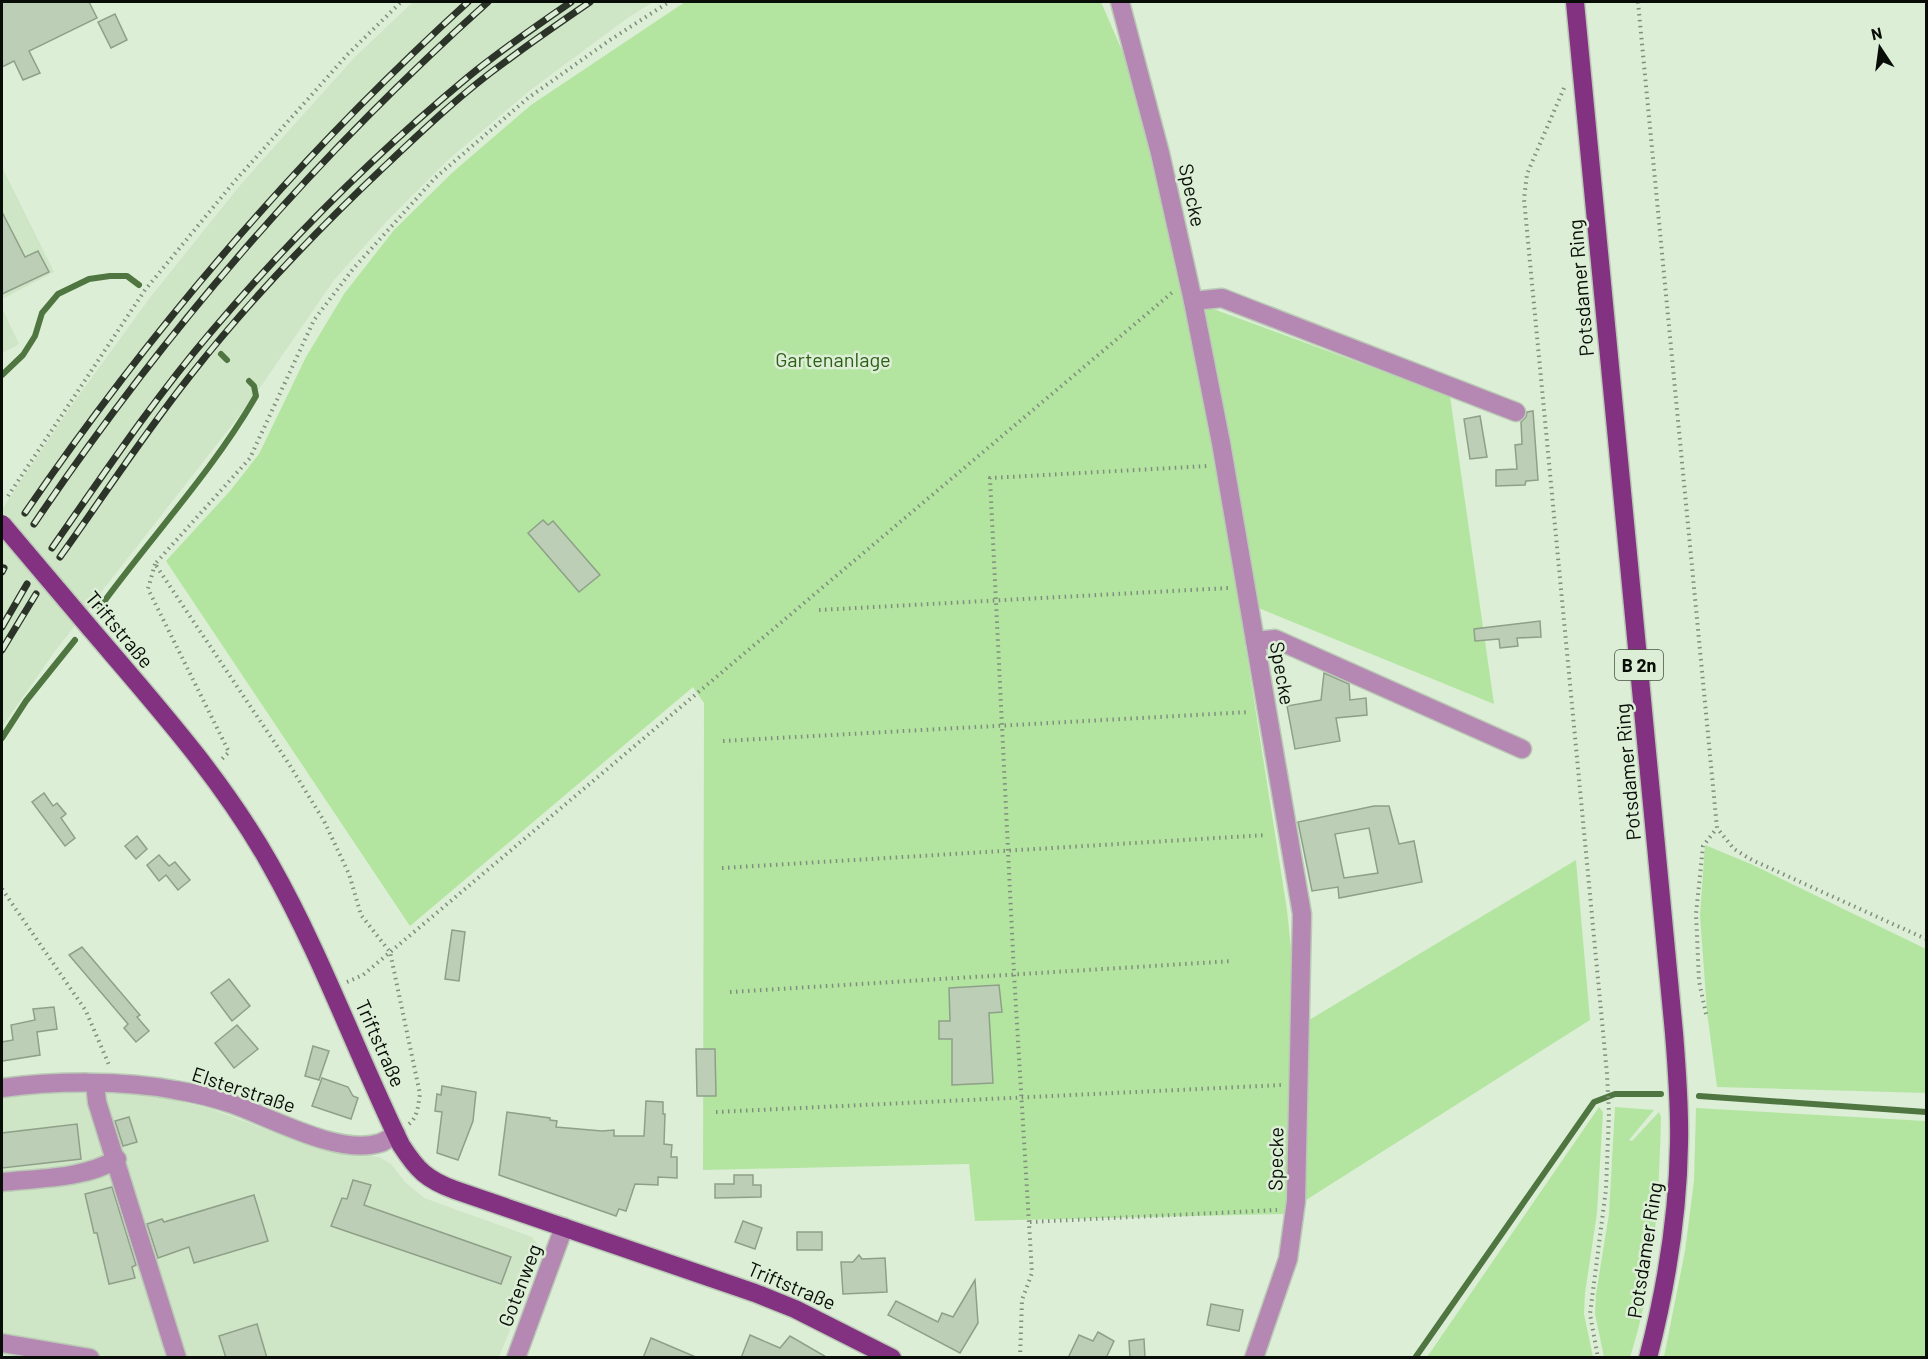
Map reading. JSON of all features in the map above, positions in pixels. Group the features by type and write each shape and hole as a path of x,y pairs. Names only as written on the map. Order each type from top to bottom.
{"main road":[{"name":"Potsdamer Ring","path":"1575,2 1673,1021 1679,1115 1678,1174 1670,1254 1648,1358"},
{"name":"Triftstraße","path":"2,525 209,771 269,862 333,989 396,1134 414,1164 431,1179 455,1190 755,1293 805,1313 892,1358"}],"street":[{"name":"Specke","path":"1120,2 1160,153 1193,301 1221,443 1302,914 1296,1201 1288,1259 1254,1358"},
{"path":"1193,301 1222,298 1516,412"},
{"path":"1255,641 1275,639 1522,749"},
{"path":"102,1084 97,1102 117,1159 177,1358"},
{"name":"Elsterstraße","path":"2,1088 102,1084 152,1086 196,1094 231,1104 313,1136 347,1144 374,1144 396,1134"},
{"path":"2,1182 88,1172 105,1167 117,1159"},
{"name":"Gotenweg","path":"516,1358 564,1227"},
{"path":"2,1343 90,1358"}],"path":[{"path":"8,496 145,290 234,182 348,54 400,2"},
{"path":"209,771 229,752 148,589 155,564 250,458 314,320 353,269 435,178 528,98 669,2"},
{"path":"1638,2 1717,828 1734,849 1752,860 1926,939"},
{"path":"1564,84 1564,91 1527,174 1524,199 1607,1074 1609,1113 1606,1189 1590,1314 1599,1358"},
{"path":"333,989 363,975 1188,279"},
{"path":"1020,1358 1022,1300 1032,1273 1014,974 1010,850 990,478 1209,466"},
{"path":"155,564 289,764 324,821 349,874 361,915 390,952 420,1094 413,1121 396,1134"},
{"path":"819,610 1228,588"},
{"path":"723,741 1250,712"},
{"path":"1706,1014 1700,981 1696,914 1703,846 1717,828"},
{"path":"722,868 1266,835"},
{"path":"2,889 86,1011 110,1068 102,1084"},
{"path":"730,992 1233,961"},
{"path":"716,1112 1284,1085"},
{"path":"1030,1222 1277,1210"}],"shaded area":[{"path":"413,2 653,2 629,17 529,91 448,160 387,221 334,280 250,402 55,651 2,727 2,509 74,402 149,299 242,183 355,57"},
{"path":"2,167 54,272 2,299"},
{"path":"2,308 19,344 2,353"},
{"path":"70,1092 133,1094 171,1099 211,1109 311,1146 343,1153 379,1157 391,1164 405,1182 424,1198 532,1237 542,1250 499,1357 2,1357 2,1094"}],"green space":[{"name":"Gartenanlage","path":"685,2 1101,2 1127,62 1186,299 1450,396 1494,704 1256,607 1242,624 1287,910 1299,1026 1576,860 1590,1020 1284,1214 975,1221 969,1164 703,1170 704,703 693,687 410,926 166,561 230,491 259,454 306,357 344,294 394,230 453,172 531,105"},
{"path":"1705,845 1753,865 1926,949 1926,1093 1717,1087 1707,1012 1700,915"},
{"path":"1599,1107 1603,1112 1597,1213 1584,1314 1593,1357 1427,1357"},
{"path":"1615,1107 1654,1110 1629,1140 1632,1141 1659,1112 1661,1117 1657,1208 1650,1269 1630,1357 1604,1357 1595,1314 1609,1214"},
{"path":"1696,1108 1926,1121 1926,1357 1664,1357 1685,1251 1694,1181"}],"building":[{"path":"2,2 89,2 97,18 29,51 40,73 23,80 14,61 2,67"},
{"path":"115,14 127,40 111,48 98,22"},
{"path":"2,212 25,257 38,251 49,272 2,294"},
{"path":"1533,411 1538,480 1526,481 1525,485 1496,486 1496,470 1517,469 1515,445 1522,444 1521,422 1527,412"},
{"path":"1480,416 1487,457 1470,459 1464,419"},
{"path":"543,520 548,525 553,521 600,575 579,592 528,533"},
{"path":"1540,621 1541,637 1517,638 1518,646 1500,648 1499,639 1475,641 1474,629"},
{"path":"1324,673 1349,684 1350,700 1366,698 1367,715 1336,718 1340,741 1295,749 1287,706 1321,700"},
{"path":"44,793 53,806 57,803 66,814 61,818 75,838 65,846 32,802"},
{"path":"1374,806 1389,806 1399,844 1414,841 1422,882 1339,898 1338,887 1312,891 1298,822","holes":["1369,828 1378,873 1344,878 1335,834"]},
{"path":"137,836 147,849 136,859 125,846"},
{"path":"159,855 169,866 175,862 190,880 178,890 166,875 159,881 147,865"},
{"path":"452,930 465,932 459,981 445,979"},
{"path":"82,947 140,1015 137,1017 149,1031 136,1042 124,1028 128,1024 69,955"},
{"path":"229,979 250,1006 232,1021 211,993"},
{"path":"999,985 1002,1012 989,1013 993,1083 952,1085 952,1039 939,1039 939,1021 950,1021 949,988"},
{"path":"54,1007 57,1029 37,1032 40,1055 2,1061 2,1042 13,1040 11,1025 35,1020 33,1009"},
{"path":"237,1025 258,1049 234,1068 215,1043"},
{"path":"313,1046 329,1051 319,1080 305,1076"},
{"path":"696,1049 715,1049 716,1096 697,1096"},
{"path":"322,1078 348,1087 353,1096 358,1098 351,1119 312,1106"},
{"path":"442,1086 476,1092 473,1121 458,1160 437,1153 442,1112 435,1111 437,1094 441,1095"},
{"path":"646,1101 663,1102 664,1144 672,1145 671,1157 677,1157 677,1178 658,1177 658,1185 635,1184 626,1211 619,1209 616,1216 499,1175 507,1112 550,1118 550,1120 557,1121 556,1127 614,1130 614,1136 644,1136"},
{"path":"129,1117 137,1142 123,1146 115,1121"},
{"path":"77,1124 81,1159 2,1168 2,1133"},
{"path":"734,1175 753,1175 753,1185 761,1185 761,1197 715,1198 715,1184 734,1184"},
{"path":"353,1180 371,1185 364,1205 511,1257 501,1284 331,1226 342,1198 347,1199"},
{"path":"112,1187 136,1265 132,1267 135,1278 109,1284 85,1194"},
{"path":"254,1195 268,1241 194,1263 189,1247 158,1258 147,1224 162,1219 164,1222"},
{"path":"743,1221 762,1228 755,1249 735,1242"},
{"path":"797,1232 822,1232 822,1250 797,1250"},
{"path":"859,1255 862,1259 885,1258 887,1292 843,1294 841,1262 853,1262"},
{"path":"975,1280 978,1323 960,1353 888,1315 896,1301 938,1322 942,1313 953,1317"},
{"path":"1211,1304 1243,1310 1239,1331 1207,1325"},
{"path":"257,1324 267,1358 226,1358 219,1336"},
{"path":"1098,1332 1114,1341 1106,1358 1068,1358 1079,1335 1093,1341"},
{"path":"750,1335 780,1348 790,1336 828,1358 741,1358"},
{"path":"651,1338 698,1358 643,1358"},
{"path":"1144,1339 1145,1358 1130,1358 1129,1341"}],"waterway":[{"path":"2,375 23,355 35,336 42,313 58,294 89,279 110,276 127,276 139,285"},
{"path":"221,354 227,360"},
{"path":"100,607 201,478 239,424 256,396 254,386 249,381"},
{"path":"2,738 26,701 75,640"},
{"path":"1415,1358 1594,1102 1615,1094 1661,1094"},
{"path":"1699,1096 1926,1112"}],"railway":[{"path":"25,513 125,376 232,244 346,120 468,2"},
{"path":"34,524 83,453 135,384 245,249 363,122 488,2"},
{"path":"52,548 169,384 241,298 302,231 366,167 433,106 493,57 571,2"},
{"path":"60,557 190,376 259,294 308,242 428,125 458,99 516,54 590,2"},
{"path":"2,572 4,568"},
{"path":"2,627 27,584"},
{"path":"2,650 36,594"}]}
